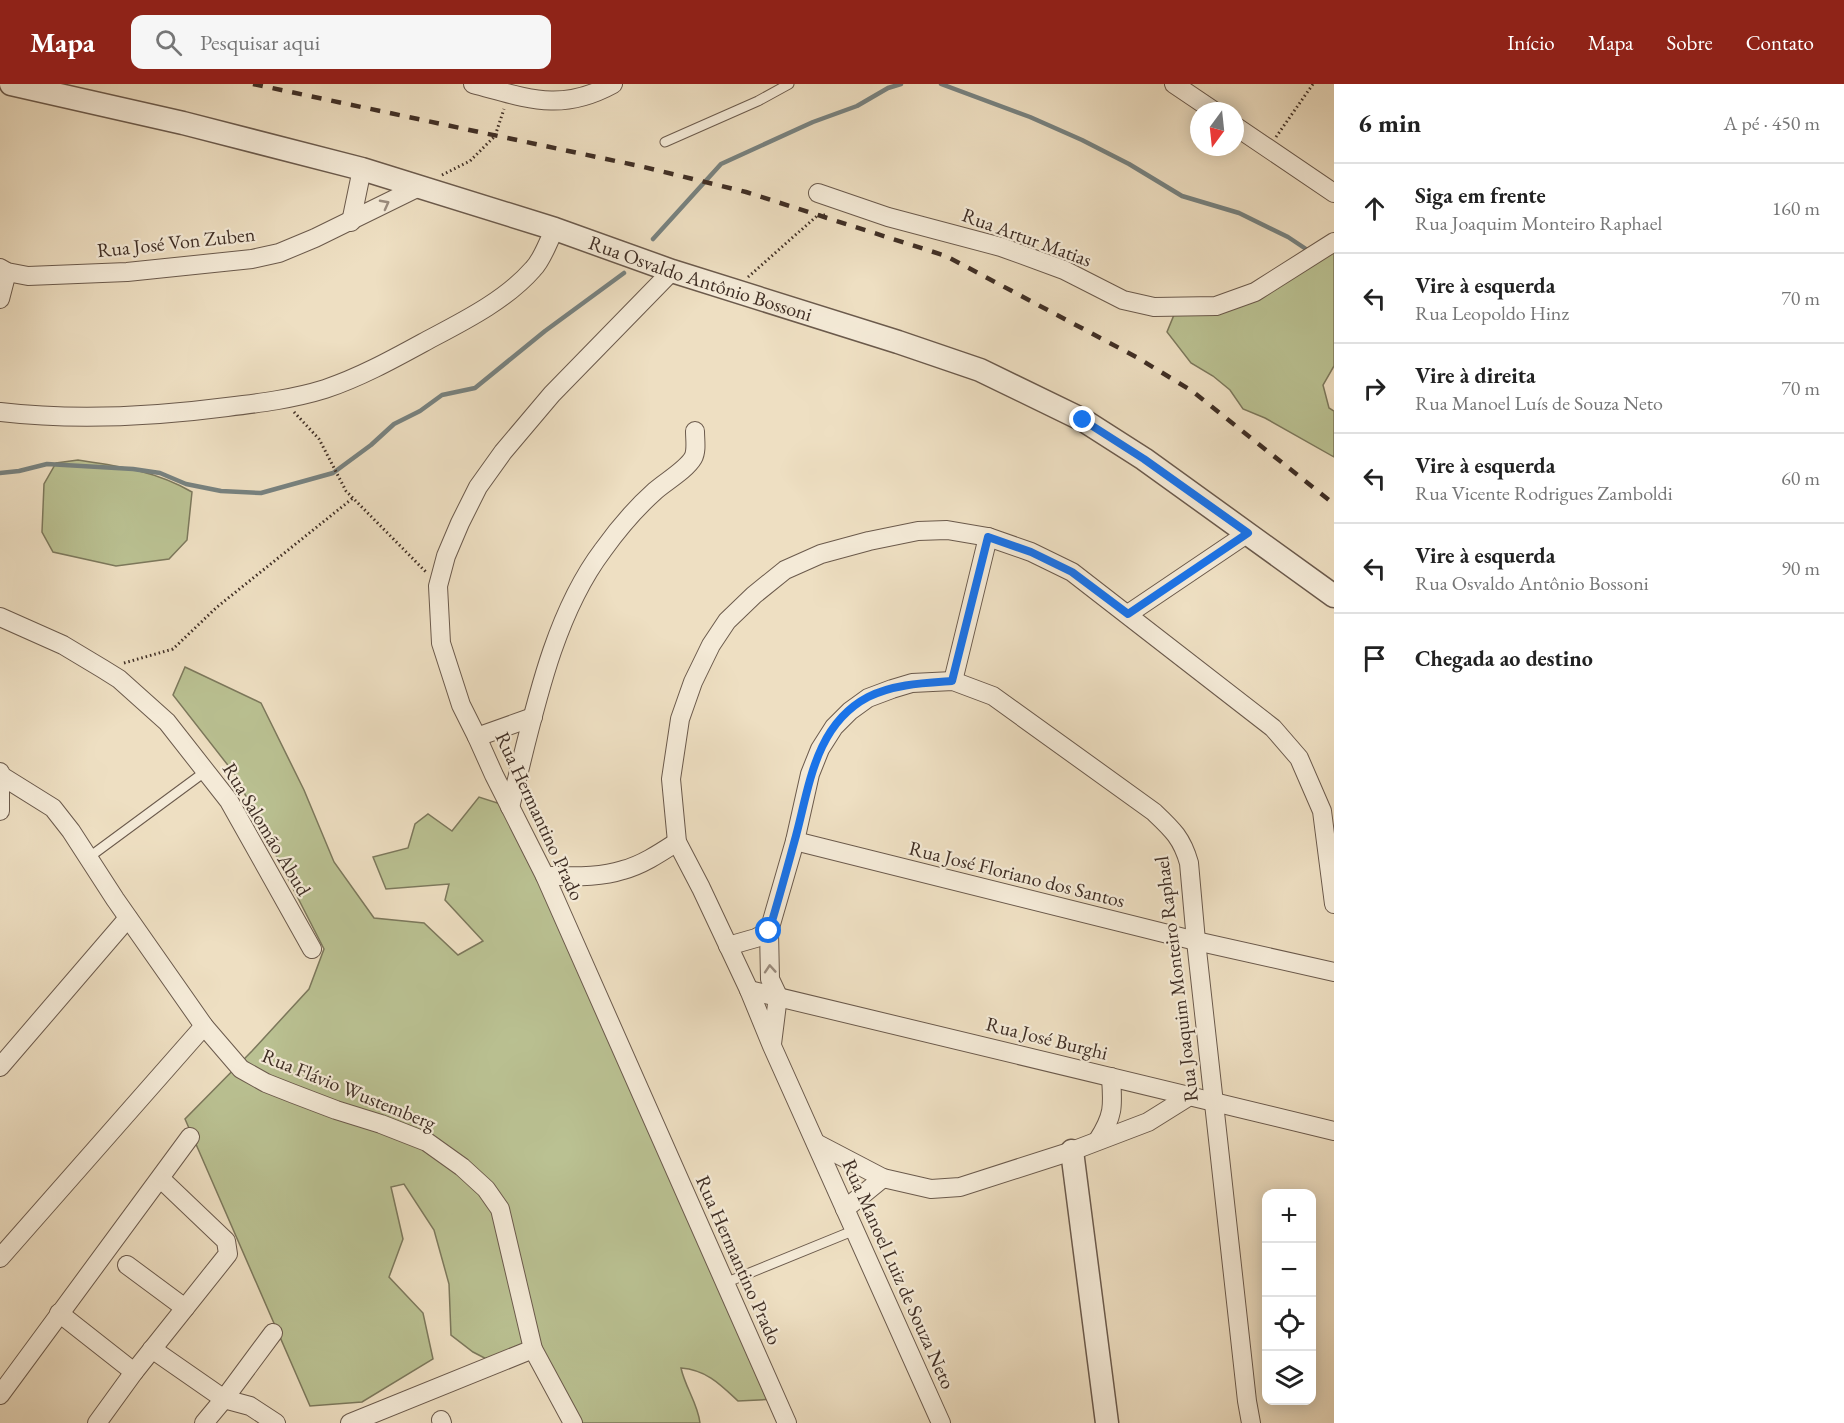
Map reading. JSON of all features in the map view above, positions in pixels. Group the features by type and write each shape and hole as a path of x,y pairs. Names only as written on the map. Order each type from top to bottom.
{"street":[{"name":"Rua Osvaldo Antônio Bossoni","path":"11,84 183,123 362,169 555,229 672,272 980,370 1083,420 1144,459 1334,596"},
{"path":"473,84 554,102 577,100 613,84"},
{"path":"1174,84 1201,102"},
{"path":"1244,132 1334,193"},
{"path":"351,222 362,169"},
{"name":"Rua José Von Zuben","path":"4,270 28,276 127,272 252,260 279,253 351,222 419,187"},
{"name":"Rua Artur Matias","path":"818,194 888,217 1001,247 1064,270 1123,300 1154,307 1216,306 1255,292 1334,242"},
{"path":"0,412 41,417 114,418 192,412 284,400 327,388 384,364 448,330 502,297 535,268 555,229"},
{"path":"0,298 4,270"},
{"name":"Rua Hermantino Prado","path":"672,272 538,411 503,452 478,487 446,556 438,586 440,633 441,643 461,705 545,876 787,1423"},
{"path":"510,807 540,688 562,625 584,580 602,550 630,516 654,492 692,461 695,453 695,431"},
{"path":"545,876 589,876 623,870 653,857 677,842 671,779 680,719 693,682 711,645 727,621 747,602 785,570 820,554 869,540 918,531 947,530 988,537 1031,552 1072,572 1273,728 1299,758 1322,811 1334,904"},
{"path":"1128,614 1248,533"},
{"path":"952,681 988,537"},
{"name":"Rua Salomão Abud","path":"0,617 63,645 119,679 167,722 229,801 312,949"},
{"name":"Rua Joaquim Monteiro Raphael","path":"778,996 770,980 769,931 795,841 810,774 820,749 834,727 868,698 912,683 952,681 993,696 1154,812 1175,832 1184,846 1189,863 1246,1401 1251,1423"},
{"path":"477,737 533,717"},
{"path":"0,774 0,811"},
{"name":"Rua Flávio Wustemberg","path":"0,774 52,808 71,831 87,858 204,1026 241,1069 294,1095 427,1142 462,1167 486,1189 500,1209 533,1348 573,1423"},
{"name":"Rua José Floriano dos Santos","path":"795,841 1196,942 1334,972"},
{"name":"Rua Manoel Luiz de Souza Neto","path":"677,842 748,990 941,1423"},
{"path":"0,1067 128,918"},
{"path":"728,946 756,938 769,931"},
{"name":"Rua José Burghi","path":"748,990 1214,1104 1334,1131"},
{"path":"772,1046 778,996"},
{"path":"0,1258 204,1026"},
{"path":"1098,1140 1107,1125 1113,1107 1111,1077"},
{"path":"816,1143 883,1178 931,1189 960,1187 1072,1151 1148,1122 1188,1097"},
{"path":"0,1395 190,1137"},
{"path":"1072,1151 1107,1423"},
{"path":"845,1209 883,1178"},
{"path":"97,1423 134,1372 228,1254 226,1241 161,1179"},
{"path":"127,1265 185,1308"},
{"path":"59,1313 134,1372"},
{"path":"204,1423 273,1333"},
{"path":"350,1423 533,1348"},
{"path":"152,1349 224,1399 250,1406 276,1423"}],"lane":[{"path":"665,142 759,101 789,84"},
{"path":"87,858 206,771"},
{"path":"725,1283 855,1230"}],"path":[{"path":"1268,148 1313,84"},
{"path":"419,187 470,161 495,136 509,93"},
{"path":"733,291 818,215 830,215"},
{"path":"284,400 318,439 346,491 426,572 429,582"},
{"path":"103,669 173,649 217,607 353,498"}],"green space":[{"path":"1334,240 1334,366 1323,385 1329,408 1334,411 1334,457 1265,418 1243,409 1230,390 1213,376 1191,363 1167,332 1176,310 1243,298"},
{"path":"78,460 151,474 192,492 187,540 169,559 116,566 53,552 42,532 44,484 56,463"},
{"path":"185,667 261,703 304,790 334,862 374,918 424,923 458,955 483,941 445,900 449,884 386,889 373,857 408,848 415,824 428,814 452,831 479,797 510,807 776,1399 738,1401 706,1375 681,1368 700,1423 573,1423 533,1349 496,1364 473,1352 451,1335 449,1284 434,1230 404,1184 391,1187 403,1239 389,1277 423,1313 433,1359 362,1402 310,1406 185,1119 309,989 324,949 234,773 173,695"}],"waterway":[{"path":"653,239 721,164 813,122 857,106 888,88 901,84"},
{"path":"941,84 1030,117 1082,140 1129,164 1182,196 1239,213 1288,237 1306,249"},
{"path":"0,473 47,464 133,469 160,473 186,484 221,491 261,493 333,473 371,445 394,424 420,411 442,395 475,388 545,331 624,273"}],"railway":[{"path":"253,84 644,167 746,192 946,256 1138,358 1192,391 1334,504"}],"route":[{"path":"769,931 795,841 810,774 820,749 834,727 868,698 912,683 952,681 988,537 1031,552 1072,572 1128,614 1248,533 1144,459 1083,420"}]}
